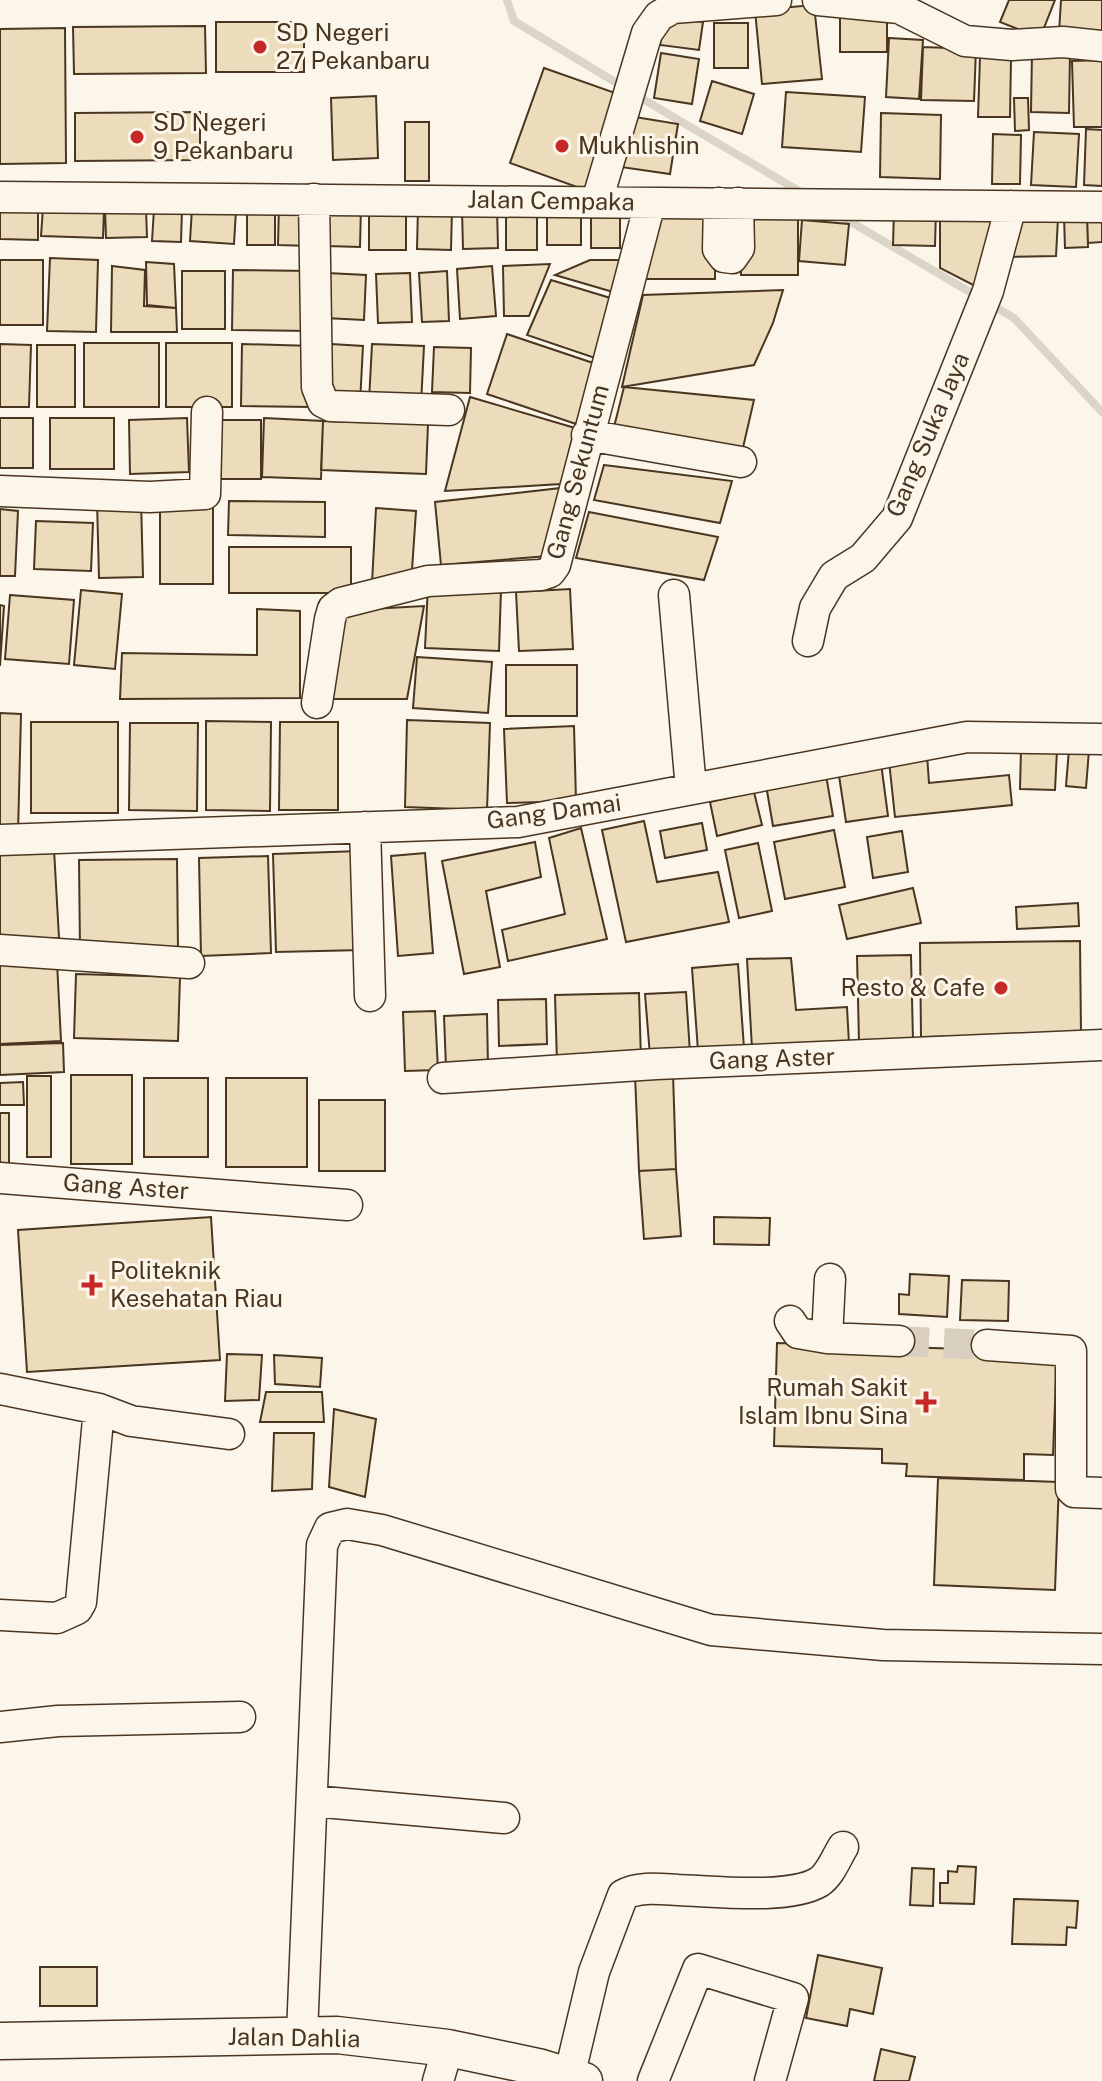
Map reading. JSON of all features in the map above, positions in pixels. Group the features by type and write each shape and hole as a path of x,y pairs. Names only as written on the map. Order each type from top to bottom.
{"main road":[{"name":"Jalan Dahlia","path":"0,2041 337,2035 443,2064 523,2063 576,2079"}],"street":[{"path":"597,201 647,33 659,16 673,8 776,0"},
{"path":"818,0 899,8 965,41 1012,45 1063,42 1102,46"},
{"name":"Jalan Cempaka","path":"0,197 1102,207"},
{"path":"314,199 317,387 323,402 331,406 449,410"},
{"name":"Gang Sekuntum","path":"317,703 330,619 333,609 341,603 428,581 541,575 550,572 555,565 650,203"},
{"name":"Gang Suka Jaya","path":"808,641 815,608 834,576 863,558 897,518 988,291 1011,206"},
{"path":"0,491 150,497 205,494 207,412"},
{"path":"587,435 741,462"},
{"path":"674,595 691,789"},
{"name":"Gang Damai","path":"0,840 518,822 967,737 1102,739"},
{"path":"365,827 370,996"},
{"path":"0,950 189,963"},
{"name":"Gang Aster","path":"443,1078 656,1064 1102,1045"},
{"name":"Gang Aster","path":"0,1178 347,1205"},
{"path":"827,1338 830,1279"},
{"path":"790,1321 798,1333 827,1338 899,1341"},
{"path":"987,1345 1071,1351 1071,1489 1074,1492 1102,1493"},
{"path":"0,1389 99,1409 131,1421 229,1434"},
{"path":"0,1615 57,1618 77,1609 81,1602 99,1409"},
{"path":"302,2034 322,1545 330,1528 347,1524 382,1530 711,1630 883,1645 1102,1649"},
{"path":"0,1727 58,1721 240,1717"},
{"path":"312,1801 504,1818"},
{"path":"576,2079 594,1972 626,1893 658,1889 751,1892 802,1889 821,1881 843,1847"},
{"path":"653,2081 698,1969 793,1998 770,2081"}],"building":[{"path":"1009,0 1055,0 1040,38 1000,22"},
{"path":"1061,0 1102,0 1102,36 1059,33"},
{"path":"814,5 822,79 762,84 755,10"},
{"path":"840,15 887,15 887,52 840,52"},
{"path":"664,17 703,22 699,50 660,45"},
{"name":"SD Negeri 27 Pekanbaru","path":"216,22 304,22 304,72 216,72"},
{"path":"714,23 748,23 748,68 714,68"},
{"path":"205,26 206,73 74,74 73,27"},
{"path":"65,28 66,163 0,164 0,29"},
{"path":"889,38 923,40 919,99 886,97"},
{"path":"923,47 976,49 974,101 921,100"},
{"path":"1032,52 1070,53 1069,113 1031,112"},
{"path":"661,53 699,59 692,104 654,98"},
{"path":"980,57 1011,58 1010,117 978,117"},
{"path":"1102,60 1102,127 1074,127 1072,61"},
{"path":"544,68 621,95 588,191 510,163"},
{"path":"712,81 754,94 742,134 700,121"},
{"path":"786,92 865,97 861,152 782,147"},
{"path":"376,96 378,158 333,160 331,98"},
{"path":"1014,98 1028,98 1029,130 1015,131"},
{"name":"SD Negeri 9 Pekanbaru","path":"200,112 200,160 75,161 75,113"},
{"path":"881,113 941,115 940,179 880,177"},
{"path":"629,116 678,124 670,174 621,167"},
{"path":"405,122 429,122 429,181 405,181"},
{"path":"1086,129 1102,130 1102,186 1084,185"},
{"path":"1034,132 1079,134 1076,187 1031,185"},
{"path":"993,134 1021,135 1020,184 992,184"},
{"path":"279,204 313,205 311,246 278,245"},
{"path":"329,205 361,206 360,247 327,246"},
{"path":"369,205 406,205 406,250 369,250"},
{"path":"247,206 275,206 275,245 247,245"},
{"path":"43,208 104,210 103,238 41,236"},
{"path":"192,208 236,210 234,244 190,241"},
{"path":"418,208 452,209 451,250 417,249"},
{"path":"0,209 38,209 38,240 0,239"},
{"path":"105,209 146,209 147,237 106,238"},
{"path":"154,209 182,210 181,242 152,241"},
{"path":"497,209 498,248 463,249 462,210"},
{"path":"506,209 537,209 537,250 506,250"},
{"path":"547,209 581,209 581,245 547,245"},
{"path":"591,209 620,209 620,248 591,248"},
{"path":"652,209 715,209 715,279 632,279"},
{"path":"894,209 936,210 935,246 893,245"},
{"path":"940,212 1007,213 983,290 940,268"},
{"path":"741,213 798,213 798,275 741,275"},
{"path":"1015,216 1058,218 1056,256 1004,257"},
{"path":"1064,216 1087,216 1088,247 1065,248"},
{"path":"1087,216 1102,216 1102,242 1088,243"},
{"path":"802,220 849,224 845,265 799,261"},
{"path":"50,258 98,260 96,332 47,331"},
{"path":"0,260 43,260 43,325 0,325"},
{"path":"590,260 633,260 620,294 555,275"},
{"path":"146,262 174,264 176,308 147,305"},
{"path":"550,264 529,316 504,316 503,266"},
{"path":"112,266 145,270 144,306 176,308 177,332 111,332"},
{"path":"492,266 496,316 460,319 457,269"},
{"path":"233,270 313,271 312,331 232,330"},
{"path":"182,271 225,271 225,329 182,329"},
{"path":"447,271 449,321 422,322 419,273"},
{"path":"327,273 366,275 364,320 325,318"},
{"path":"410,273 412,322 378,323 376,274"},
{"path":"551,280 617,300 598,359 527,335"},
{"path":"783,290 773,323 754,365 622,387 643,295"},
{"path":"507,334 596,364 576,424 487,394"},
{"path":"84,343 159,343 159,407 84,407"},
{"path":"166,343 232,343 232,407 166,407"},
{"path":"0,344 31,345 29,407 0,407"},
{"path":"242,344 313,346 312,407 241,406"},
{"path":"331,344 363,346 360,403 329,403"},
{"path":"372,344 424,346 421,404 369,401"},
{"path":"37,345 75,345 75,407 37,407"},
{"path":"434,347 471,348 470,393 432,392"},
{"path":"624,387 754,400 742,452 611,439"},
{"path":"470,397 575,428 561,484 445,491"},
{"path":"0,418 33,418 33,468 0,468"},
{"path":"50,418 114,418 114,469 50,469"},
{"path":"187,418 189,472 130,474 129,420"},
{"path":"264,418 323,421 321,479 262,477"},
{"path":"209,420 261,420 261,479 209,479"},
{"path":"323,421 428,424 426,474 321,470"},
{"path":"604,465 732,481 720,523 594,500"},
{"path":"561,488 548,556 441,565 435,502"},
{"path":"141,500 143,577 99,578 97,501"},
{"path":"160,501 213,501 213,584 160,584"},
{"path":"229,501 325,502 325,537 228,535"},
{"path":"376,508 416,511 411,585 372,583"},
{"path":"0,509 18,511 15,576 0,576"},
{"path":"589,512 718,537 704,580 576,558"},
{"path":"36,521 93,523 91,571 34,569"},
{"path":"229,547 351,547 351,593 229,593"},
{"path":"428,585 501,589 499,651 425,648"},
{"path":"570,589 573,649 519,651 516,592"},
{"path":"81,590 122,594 115,669 74,665"},
{"path":"10,595 74,600 69,664 5,659"},
{"path":"0,605 4,606 0,666"},
{"path":"424,606 407,699 330,699 334,611"},
{"path":"257,609 300,611 300,698 120,699 122,653 257,655"},
{"path":"417,657 492,662 488,713 413,708"},
{"path":"506,665 577,665 577,716 506,716"},
{"path":"0,713 21,714 18,833 0,833"},
{"path":"407,720 490,723 487,810 405,807"},
{"path":"206,721 271,722 270,811 206,810"},
{"path":"31,722 118,722 118,813 31,813"},
{"path":"280,722 338,722 338,810 279,810"},
{"path":"130,723 198,723 197,811 129,810"},
{"path":"574,726 576,801 507,803 504,729"},
{"path":"1021,749 1057,750 1055,790 1020,789"},
{"path":"1069,749 1089,750 1086,788 1066,786"},
{"path":"927,754 929,783 1009,775 1012,805 895,817 889,761"},
{"path":"881,763 888,816 846,822 838,769"},
{"path":"826,775 833,816 773,826 766,785"},
{"path":"754,792 762,825 717,836 710,802"},
{"path":"644,821 657,882 718,872 729,922 626,942 602,830"},
{"path":"702,823 707,850 665,858 660,831"},
{"path":"581,828 607,939 508,961 502,930 565,914 549,838"},
{"path":"834,830 845,887 785,899 774,842"},
{"path":"902,831 908,872 873,878 867,837"},
{"path":"535,842 541,877 486,891 500,967 464,974 442,861"},
{"path":"758,843 772,911 739,918 725,850"},
{"path":"54,849 59,938 0,941 0,852"},
{"path":"360,851 363,950 276,952 273,854"},
{"path":"425,853 433,953 398,956 391,856"},
{"path":"268,856 271,953 201,956 199,858"},
{"path":"177,859 178,949 80,950 79,860"},
{"path":"913,888 921,923 847,939 839,905"},
{"path":"1078,903 1079,926 1017,929 1016,907"},
{"name":"Resto & Cafe","path":"1080,941 1081,1034 921,1037 920,943"},
{"path":"911,955 913,1040 859,1042 857,956"},
{"path":"791,958 796,1010 847,1007 849,1044 752,1049 747,959"},
{"path":"57,962 61,1041 0,1044 0,965"},
{"path":"738,964 744,1048 698,1051 692,968"},
{"path":"76,974 180,977 178,1041 74,1038"},
{"path":"686,992 690,1053 650,1056 645,994"},
{"path":"639,993 641,1060 557,1063 555,995"},
{"path":"546,999 547,1044 499,1046 498,1000"},
{"path":"435,1011 438,1070 405,1071 403,1012"},
{"path":"487,1014 488,1066 446,1067 444,1016"},
{"path":"63,1043 64,1072 0,1075 0,1045"},
{"path":"673,1073 676,1169 639,1171 635,1075"},
{"path":"71,1075 132,1075 132,1164 71,1164"},
{"path":"27,1076 51,1076 51,1157 27,1157"},
{"path":"144,1078 208,1078 208,1157 144,1157"},
{"path":"226,1078 307,1078 307,1167 226,1167"},
{"path":"23,1082 24,1105 0,1105 0,1083"},
{"path":"319,1100 385,1100 385,1171 319,1171"},
{"path":"0,1113 9,1113 9,1165 0,1165"},
{"path":"676,1169 681,1236 644,1239 639,1171"},
{"path":"211,1217 220,1360 27,1372 18,1230"},
{"path":"714,1217 770,1218 769,1245 714,1244"},
{"path":"910,1274 949,1276 947,1317 899,1314 899,1294 909,1295"},
{"path":"962,1280 1009,1281 1008,1321 960,1320"},
{"path":"777,1343 1057,1352 1053,1455 1024,1454 1024,1480 906,1476 907,1464 882,1463 882,1449 774,1446"},
{"path":"227,1354 262,1355 259,1400 225,1401"},
{"path":"274,1355 322,1358 320,1387 275,1384"},
{"path":"266,1392 322,1392 324,1422 260,1422"},
{"path":"334,1409 376,1419 365,1497 329,1487"},
{"path":"274,1433 314,1433 312,1489 272,1491"},
{"path":"938,1478 1059,1482 1055,1590 934,1585"},
{"path":"958,1866 976,1867 974,1904 940,1903 940,1883 948,1883 948,1871 957,1872"},
{"path":"912,1868 934,1869 933,1906 910,1905"},
{"path":"1014,1899 1078,1901 1076,1928 1067,1927 1066,1945 1012,1944"},
{"path":"818,1955 882,1968 873,2014 850,2009 847,2026 806,2018"},
{"path":"40,1967 97,1967 97,2006 40,2006"},
{"path":"881,2049 915,2057 909,2081 874,2081"}],"waterway":[{"path":"507,0 514,21 625,88"},
{"path":"636,95 804,194"},
{"path":"839,215 1014,318 1102,412"}],"tunnel":[{"path":"899,1341 987,1345"}],"place":[{"name":"SD Negeri 27 Pekanbaru","path":"260,47"},
{"name":"SD Negeri 9 Pekanbaru","path":"137,137"},
{"name":"Mukhlishin","path":"562,146"},
{"name":"Resto & Cafe","path":"1001,988"},
{"name":"Politeknik Kesehatan Riau","path":"92,1285"},
{"name":"Rumah Sakit Islam Ibnu Sina","path":"926,1402"}]}
